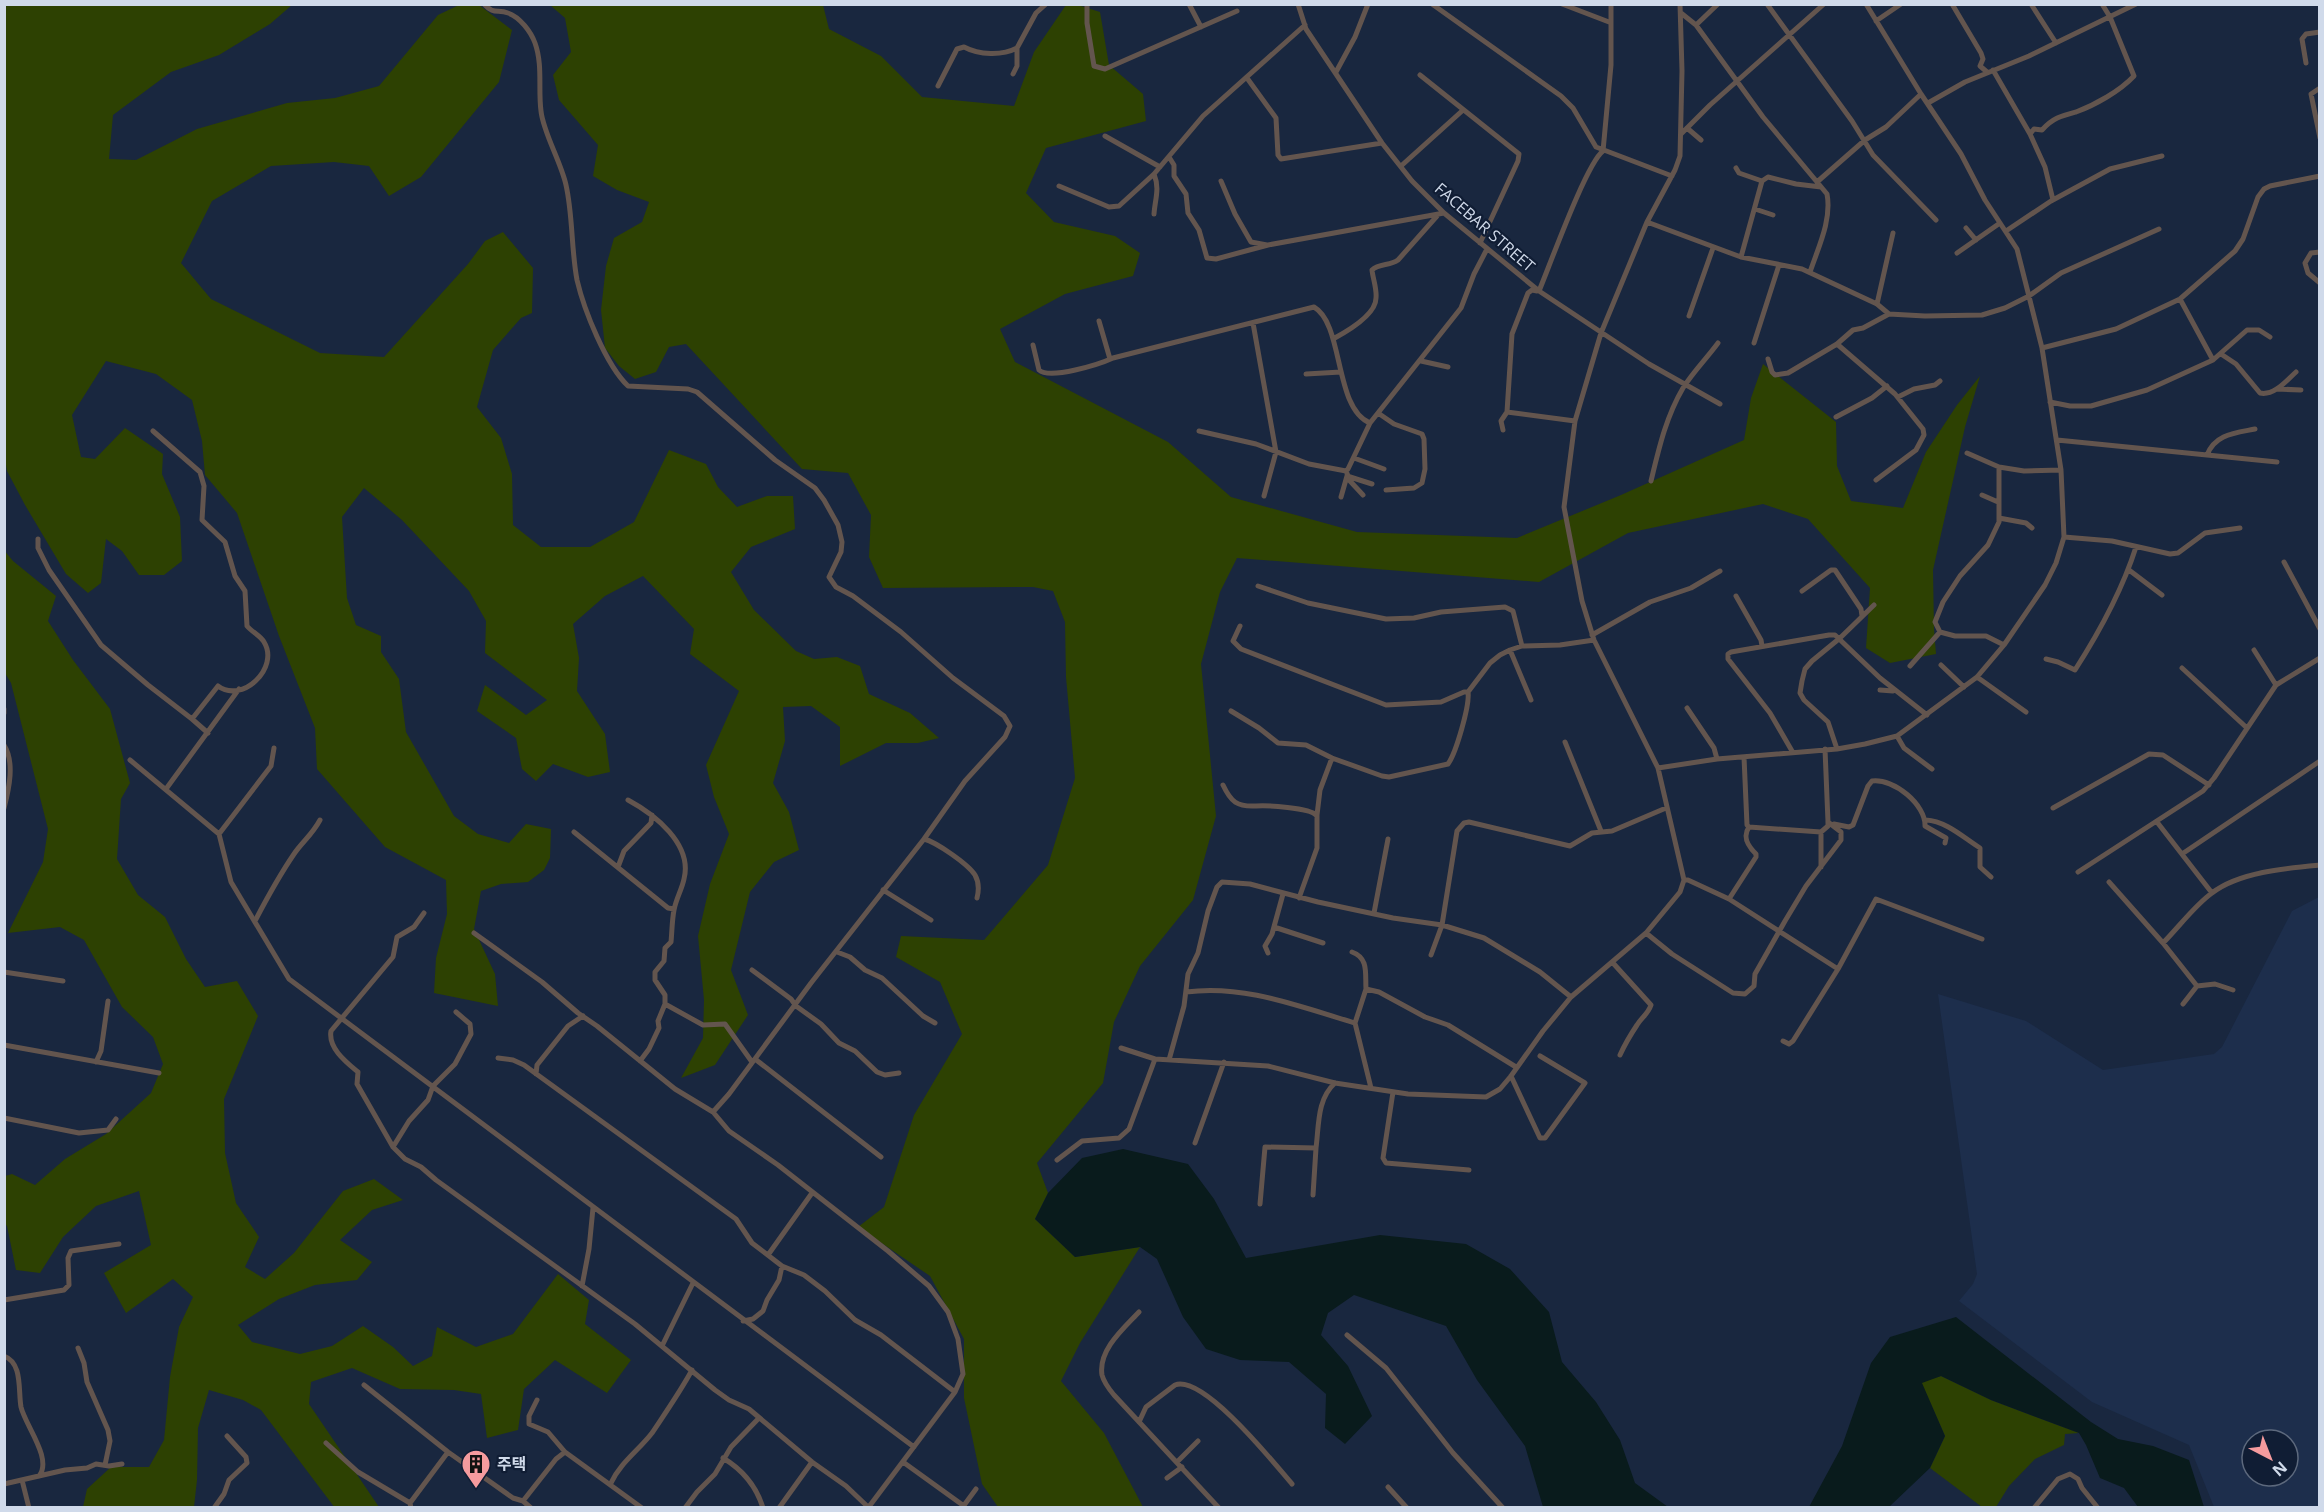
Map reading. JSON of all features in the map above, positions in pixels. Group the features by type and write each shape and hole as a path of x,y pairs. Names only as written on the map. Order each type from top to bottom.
{"street":[{"path":"484,4 490,11 510,13 523,24 535,43 540,73 541,113 566,183 578,281 592,323 617,375 628,386 688,389 697,392 775,460 815,488 838,525 842,542 841,552 829,577 836,587 853,596 901,632 953,678 1004,716 1010,726 1005,737 965,781 924,839 713,1112"},
{"path":"1013,74 1017,66 1017,48 1036,13 1046,4"},
{"path":"1087,4 1090,45 1094,66 1098,69 1105,69 1237,11"},
{"path":"1189,4 1201,27"},
{"name":"FACEBAR STREET","path":"1298,4 1305,25 1382,143 1444,213 1539,291 1684,385 1720,404"},
{"path":"1336,72 1355,38 1368,4"},
{"path":"1432,4 1561,96 1573,108 1596,147 1672,176"},
{"path":"1562,4 1610,22"},
{"path":"1503,430 1501,421 1507,412 1512,334 1528,293 1532,290 1539,291 1582,189 1598,155 1603,151 1611,65 1611,4"},
{"path":"1120,1048 1155,1059 1268,1066 1335,1083 1393,1092 1486,1097 1500,1089 1571,997 1646,933 1680,892 1684,880 1658,768 1593,637 1582,601 1564,507 1575,421 1601,333 1647,222 1680,156 1680,4"},
{"path":"1696,25 1718,4"},
{"path":"1767,4 1873,155 1936,219"},
{"path":"1681,134 1824,4"},
{"path":"1658,768 1792,751 1837,749 1896,736 1928,715 1977,677 2004,645 2045,585 2056,563 2064,537 2061,470 2042,348 2017,249 1985,200 1961,154 1866,4"},
{"path":"1876,21 1901,4"},
{"path":"1952,4 1981,53 1983,59 1981,68 1990,71 2030,134 2045,167 2053,200"},
{"path":"2031,4 2056,44"},
{"path":"2030,134 2034,129 2042,130 2061,115 2077,111 2101,99 2134,76 2110,17 2102,4"},
{"path":"1928,103 1990,71 2056,44 2136,4"},
{"path":"1681,13 1696,25 1763,117 1827,194 1829,205 1824,230 1810,272"},
{"path":"1059,186 1114,208 1119,206 1169,158 1198,121 1305,25"},
{"path":"2306,63 2302,39 2306,34 2319,32"},
{"path":"938,86 957,49 961,46 972,51 993,53 1017,48"},
{"path":"1420,75 1462,111 1517,150 1519,157 1480,243"},
{"path":"1247,78 1274,113 1278,155 1281,159 1382,143"},
{"path":"2319,88 2313,91 2311,98 2319,138"},
{"path":"1817,182 1865,141 1886,127 1921,94"},
{"path":"1401,166 1462,111"},
{"path":"1687,128 1701,140"},
{"path":"1105,136 1160,167"},
{"path":"2006,231 2053,200 2110,169 2162,156"},
{"path":"1169,158 1174,165 1174,175 1186,194 1188,213 1199,230 1204,252 1207,258 1215,260 1268,245 1444,213"},
{"path":"1736,168 1739,173 1762,181"},
{"path":"1154,174 1158,193 1154,213"},
{"path":"2042,348 2116,328 2180,299 2235,251 2243,239 2258,197 2264,189 2319,176"},
{"path":"1741,257 1762,181 1768,177 1822,187"},
{"path":"1221,181 1235,214 1251,242 1268,245"},
{"path":"1755,209 1773,215"},
{"path":"1333,339 1350,330 1374,307 1376,296 1372,270 1377,266 1391,264 1398,260 1437,216"},
{"path":"1647,222 1741,257 1810,272 1877,304 1889,314 1905,316 1982,315 2005,308 2029,296 2061,273 2159,229"},
{"path":"1957,253 2000,223"},
{"path":"1966,228 1976,240"},
{"path":"1877,304 1893,233"},
{"path":"1689,316 1713,248"},
{"path":"1341,497 1346,474 1370,423 1461,308 1474,274 1487,249"},
{"path":"2319,252 2311,253 2305,263 2308,273 2319,283"},
{"path":"1754,343 1779,265"},
{"path":"2180,299 2213,360"},
{"path":"1033,345 1040,370 1048,374 1101,363 1314,307 1321,314 1333,339 1351,403 1359,417 1370,423"},
{"path":"1768,359 1772,372 1779,376 1788,373 1837,344 1853,330 1863,328 1889,314"},
{"path":"1099,321 1110,359"},
{"path":"1253,323 1276,452 1264,496"},
{"path":"2050,402 2070,406 2091,406 2147,390 2213,360 2247,330 2259,330 2270,337"},
{"path":"1651,481 1663,432 1673,407 1684,385 1718,343"},
{"path":"1837,344 1887,386 1923,429 1924,435 1916,450 1876,480"},
{"path":"2221,354 2236,364 2260,393 2264,394 2277,389 2296,372"},
{"path":"1421,361 1448,368"},
{"path":"1306,374 1341,372"},
{"path":"1898,397 1914,389 1935,385 1940,381"},
{"path":"1836,417 1872,398 1887,386"},
{"path":"2277,389 2301,390"},
{"path":"1507,412 1575,421"},
{"path":"1378,413 1394,424 1422,434 1424,439 1425,469 1422,483 1414,488 1386,490"},
{"path":"2207,455 2210,447 2225,435 2255,429"},
{"path":"153,430 200,472 204,486 202,520 225,542 235,576 245,591 247,626 264,642 268,660 249,688 230,692 218,686 192,719"},
{"path":"1199,431 1256,444 1372,484"},
{"path":"2057,440 2277,462"},
{"path":"1967,453 1999,467 2024,471 2061,470"},
{"path":"1354,458 1384,469"},
{"path":"1999,467 1999,522 1988,545 1960,576 1943,602 1935,622 1940,632 1955,636 1986,636 2004,645"},
{"path":"1346,474 1364,495"},
{"path":"1982,495 1998,502"},
{"path":"1999,518 2026,524 2032,528"},
{"path":"2064,537 2112,541 2170,554 2178,553 2199,536 2240,528"},
{"path":"38,538 38,548 49,570 101,645 208,733"},
{"path":"2046,659 2075,670 2101,630 2129,570 2136,547"},
{"path":"2284,562 2319,629"},
{"path":"1802,591 1831,570 1835,570 1861,609 1862,616"},
{"path":"2129,570 2162,595"},
{"path":"1239,626 1233,641 1237,647 1386,705 1441,702 1468,692 1490,663 1510,650 1522,646 1560,645 1593,637 1650,602 1691,588 1720,571"},
{"path":"1258,586 1308,603 1386,620 1414,618 1441,612 1505,607 1512,611 1522,646"},
{"path":"1736,596 1761,640 1762,646"},
{"path":"1837,749 1828,722 1804,700 1800,693 1805,669 1874,605"},
{"path":"1910,666 1940,632"},
{"path":"1792,751 1770,713 1728,659 1728,654 1731,652 1829,634 1840,638 1865,665 1928,715"},
{"path":"1510,650 1531,700"},
{"path":"2254,650 2276,685"},
{"path":"2078,872 2157,822 2209,785 2276,685 2319,658"},
{"path":"1941,665 1964,687"},
{"path":"2182,668 2247,728"},
{"path":"1977,677 2026,712"},
{"path":"166,789 239,689"},
{"path":"1880,690 1895,691"},
{"path":"1231,711 1278,742 1306,745 1332,758 1389,777 1410,771 1445,766 1453,755 1469,698 1468,692"},
{"path":"1687,708 1714,748 1717,759"},
{"path":"1896,736 1904,748 1932,769"},
{"path":"1565,742 1601,831"},
{"path":"4,745 9,755 10,768 4,808"},
{"path":"219,834 252,794 271,766 274,748"},
{"path":"1749,827 1821,832 1825,830 1830,823 1825,749"},
{"path":"2053,808 2149,754 2163,755 2209,785"},
{"path":"1744,757 1747,825 1749,827"},
{"path":"1299,898 1317,848 1315,811 1321,785 1332,758"},
{"path":"130,760 219,834 231,882 289,979 914,1447"},
{"path":"2182,854 2319,761"},
{"path":"1830,823 1849,827 1853,825 1868,786 1872,781 1877,780 1891,785 1920,807 1926,820 1925,826 1946,838 1945,843"},
{"path":"1223,785 1230,798 1242,806 1315,811"},
{"path":"628,800 652,815 676,842 684,862 685,877 674,909 671,942 665,948 664,961 655,972 655,980 665,995 657,1021 659,1028 649,1050 640,1061"},
{"path":"1431,956 1442,925 1457,831 1464,823 1469,822 1570,846 1592,833 1612,831 1666,808"},
{"path":"618,867 624,851 651,823 652,815"},
{"path":"255,921 272,888 320,820"},
{"path":"1926,820 1934,820 1951,828 1960,837 1980,849 1980,867 1991,877"},
{"path":"2157,822 2212,893"},
{"path":"1646,933 1695,969 1733,993 1744,994 1754,986 1755,974 1806,886 1832,854 1843,836 1830,823"},
{"path":"1729,899 1755,858 1756,854 1747,844 1746,831 1749,827"},
{"path":"574,832 668,908 674,909"},
{"path":"1821,832 1821,867"},
{"path":"924,839 932,842 972,871 979,885 977,898"},
{"path":"1374,913 1388,839"},
{"path":"2163,943 2212,893 2234,881 2286,868 2319,865"},
{"path":"1684,880 1729,899 1838,969"},
{"path":"1169,1060 1186,992 1188,974 1198,952 1208,911 1218,884 1228,882 1250,884 1299,898 1442,925 1484,938 1540,972 1571,997"},
{"path":"2109,882 2163,943 2197,986"},
{"path":"883,890 931,920"},
{"path":"1268,953 1265,946 1274,927 1283,894"},
{"path":"1783,1041 1789,1044 1793,1041 1838,969 1876,899 1983,939"},
{"path":"424,913 414,927 397,937 393,957 331,1031 330,1039 344,1061 358,1072 357,1084 393,1147 405,1159 421,1167 662,1346 715,1390 741,1407 749,1409 812,1462 846,1486 868,1507 955,1392 963,1374 958,1339 948,1312 929,1286 888,1251 778,1165 729,1131 713,1112 675,1089 542,982 474,933"},
{"path":"1274,927 1323,943"},
{"path":"837,952 850,957 865,970 882,978 923,1016 935,1023"},
{"path":"1352,952 1359,954 1365,964 1366,989 1355,1023 1371,1088"},
{"path":"1613,963 1651,1005 1646,1016 1636,1025 1620,1055"},
{"path":"752,970 791,999 796,1006 826,1029 838,1043 855,1050 877,1072 885,1075 898,1073"},
{"path":"4,972 63,981"},
{"path":"2183,1004 2197,986 2215,984 2233,990"},
{"path":"1186,992 1212,989 1260,994 1355,1023"},
{"path":"1366,989 1379,992 1425,1017 1448,1025 1516,1067"},
{"path":"96,1062 101,1051 108,1001"},
{"path":"664,1004 703,1025 725,1024 754,1060 881,1157"},
{"path":"393,1147 409,1121 429,1100 433,1086 441,1075 453,1066 471,1034 470,1024 456,1012"},
{"path":"536,1074 538,1064 568,1026 583,1016"},
{"path":"4,1045 159,1073"},
{"path":"1511,1076 1540,1138 1545,1138 1585,1083 1540,1056"},
{"path":"498,1058 513,1060 524,1065 736,1219 752,1243 782,1266 804,1275 825,1291 855,1320 881,1335 955,1392"},
{"path":"1057,1160 1082,1141 1119,1138 1129,1129 1155,1059"},
{"path":"1195,1143 1224,1062"},
{"path":"524,1065 538,1064"},
{"path":"1313,1195 1322,1102 1324,1095 1335,1083"},
{"path":"1393,1092 1383,1158 1386,1163 1468,1170"},
{"path":"4,1118 86,1133 108,1130 116,1119"},
{"path":"1260,1204 1265,1147 1316,1148"},
{"path":"768,1255 812,1193"},
{"path":"582,1286 593,1208"},
{"path":"4,1300 64,1290 69,1284 68,1258 71,1251 119,1244"},
{"path":"743,1321 760,1315 779,1280 782,1266"},
{"path":"662,1346 693,1283"},
{"path":"1139,1312 1110,1345 1102,1371 1105,1383 1219,1508"},
{"path":"1347,1335 1386,1368 1500,1506"},
{"path":"78,1348 84,1363 87,1382 108,1430 110,1441 105,1466"},
{"path":"4,1356 10,1360 17,1371 21,1406 42,1455 43,1469 39,1476"},
{"path":"611,1483 619,1468 630,1459 669,1411 692,1370"},
{"path":"1139,1422 1146,1407 1175,1385 1180,1383 1195,1388 1244,1428 1292,1484"},
{"path":"364,1385 448,1452 531,1508"},
{"path":"537,1400 529,1416 529,1424 548,1432 565,1452 611,1483 642,1508"},
{"path":"685,1508 715,1474 723,1458 759,1418"},
{"path":"214,1508 224,1494 228,1480 247,1463 246,1456 227,1436"},
{"path":"1177,1462 1198,1441"},
{"path":"327,1443 358,1472 410,1505 448,1452"},
{"path":"523,1501 556,1459 565,1452"},
{"path":"723,1458 738,1467 752,1482 762,1508"},
{"path":"778,1508 812,1462"},
{"path":"903,1462 963,1507 976,1489"},
{"path":"4,1484 65,1470 87,1468 96,1464 105,1466 122,1464"},
{"path":"1167,1478 1182,1467"},
{"path":"2034,1508 2058,1479 2070,1474 2078,1479 2082,1488 2098,1508"},
{"path":"22,1480 29,1508"},
{"path":"1388,1487 1407,1508"}],"shaded area":[{"path":"2319,897 2319,1507 2214,1507 2189,1445 2092,1402 1959,1301 1973,1284 1977,1274 1938,994 2026,1021 2103,1070 2214,1054 2222,1047 2292,911"},
{"path":"1123,1149 1188,1164 1214,1199 1246,1258 1380,1235 1466,1244 1510,1269 1549,1312 1562,1362 1596,1402 1620,1440 1635,1483 1668,1507 1543,1507 1525,1446 1477,1380 1446,1326 1354,1295 1328,1313 1321,1335 1348,1366 1372,1416 1345,1444 1325,1428 1326,1394 1289,1362 1240,1360 1206,1349 1183,1317 1157,1259 1140,1247 1075,1257 1035,1219 1048,1193 1082,1158"},
{"path":"1956,1317 2091,1422 2118,1439 2153,1446 2189,1460 2204,1507 2138,1507 2124,1488 2100,1478 2079,1433 1991,1400 1941,1376 1922,1383 1945,1436 1930,1468 1889,1507 1809,1507 1842,1446 1871,1363 1890,1337"}],"green space":[{"path":"4,5 292,5 270,24 219,55 171,72 113,115 109,159 136,160 197,129 287,103 335,98 379,86 438,15 459,5 479,5 512,30 499,82 421,177 389,196 369,166 334,162 271,166 212,201 181,263 211,299 320,353 384,357 468,264 485,241 503,232 533,268 532,313 521,318 493,350 477,407 501,438 512,474 513,525 541,547 590,547 634,522 669,450 706,464 718,487 737,507 767,496 793,496 795,529 751,547 731,572 754,610 796,651 814,659 837,657 860,666 869,694 910,713 939,738 918,743 886,743 840,766 840,727 811,706 783,707 785,741 773,783 789,812 799,850 774,862 750,892 731,970 748,1015 715,1065 681,1078 703,1038 704,1000 698,936 710,884 729,834 714,797 706,765 739,691 690,654 694,629 643,576 605,596 573,624 579,658 577,691 605,734 610,772 588,777 553,764 536,781 522,769 516,738 477,711 485,685 526,715 547,700 485,653 486,621 469,591 402,520 364,488 342,517 347,598 356,625 381,636 381,652 399,679 406,732 454,816 478,834 509,843 526,824 551,829 550,858 544,870 528,882 501,884 481,891 474,929 495,974 498,1006 434,993 436,958 447,914 446,880 385,847 317,769 315,728 279,636 237,513 205,475 202,441 192,400 156,374 106,361 72,415 81,457 95,459 125,428 163,454 162,474 180,517 182,561 164,575 139,575 122,551 106,539 101,583 88,593 66,574 25,505 7,471 5,459"},
{"path":"550,5 823,5 829,29 881,56 922,97 1014,106 1034,52 1066,5 1078,5 1100,12 1109,65 1143,94 1146,121 1046,148 1026,193 1054,222 1115,236 1140,253 1133,276 1065,294 1000,329 1015,362 1168,442 1231,497 1357,532 1517,538 1621,495 1744,440 1751,398 1763,364 1836,422 1837,466 1851,501 1903,508 1926,452 1957,405 1980,376 1965,427 1933,570 1936,654 1890,663 1866,648 1870,588 1808,519 1763,504 1628,533 1539,582 1237,558 1220,592 1201,664 1216,816 1193,900 1140,966 1114,1022 1103,1083 1037,1163 1048,1193 1035,1219 1075,1257 1140,1247 1080,1343 1061,1381 1104,1433 1143,1507 998,1507 982,1484 964,1398 964,1339 930,1276 858,1227 884,1207 914,1115 962,1034 940,982 896,957 901,936 984,940 1048,865 1075,778 1066,677 1065,622 1053,591 1033,587 883,588 869,557 871,515 848,473 802,469 686,344 669,347 656,372 635,379 619,366 605,348 601,310 606,266 614,238 642,222 649,202 617,190 593,176 598,145 559,100 553,75 571,52 565,18"},
{"path":"4,550 13,561 56,596 48,621 73,660 110,709 130,783 121,799 117,859 138,895 165,917 186,959 205,987 237,981 258,1016 224,1099 225,1153 236,1203 259,1237 245,1267 265,1279 294,1253 343,1191 374,1179 403,1200 372,1210 340,1240 372,1262 357,1280 315,1285 279,1299 238,1325 252,1342 300,1354 332,1346 363,1326 393,1347 413,1366 432,1356 437,1327 476,1347 513,1334 558,1274 589,1300 585,1324 631,1360 607,1393 555,1360 524,1389 518,1430 487,1438 481,1394 454,1390 400,1389 352,1368 311,1382 309,1404 379,1507 335,1508 261,1410 243,1400 209,1390 198,1428 194,1507 83,1507 87,1489 111,1467 149,1467 164,1440 170,1377 179,1327 193,1297 173,1279 126,1313 104,1273 151,1245 139,1191 96,1206 63,1237 40,1273 16,1270 5,1224 5,1176 12,1174 35,1185 65,1159 106,1134 151,1093 163,1064 153,1037 122,1007 84,940 60,927 8,933 43,862 48,829 11,683 5,673"},
{"path":"1941,1376 1991,1400 2079,1433 2065,1434 2064,1445 2035,1459 2009,1486 1996,1507 1982,1507 1930,1468 1945,1436 1921,1382"}],"place":[{"name":"주택","path":"476,1490"}]}
